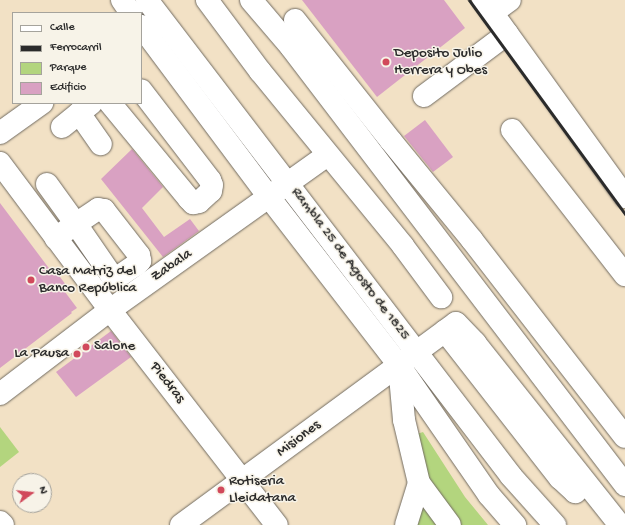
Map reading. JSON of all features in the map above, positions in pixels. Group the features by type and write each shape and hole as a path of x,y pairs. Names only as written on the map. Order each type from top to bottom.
{"street":[{"name":"Rambla 25 de Agosto de 1825","path":"122,0 132,12"},
{"name":"Rambla 25 de Agosto de 1825","path":"147,0 143,24 269,196 399,365 489,495 515,525"},
{"path":"207,0 260,72 403,246 441,297"},
{"path":"251,0 291,47 625,485"},
{"path":"510,0 487,7 625,197"},
{"path":"295,20 472,240 625,437"},
{"name":"Rambla 25 de Agosto de 1825","path":"143,24 288,183 511,476 551,524"},
{"path":"424,96 507,34"},
{"path":"111,104 189,199 193,203 199,202 211,191 212,185 210,180 142,91"},
{"path":"0,133 41,104"},
{"path":"62,127 85,108 101,144"},
{"path":"512,130 625,275"},
{"name":"Zabala","path":"0,394 110,310 327,155"},
{"name":"Piedras","path":"0,163 110,310 277,525"},
{"path":"47,184 76,224 56,238"},
{"name":"Misiones","path":"181,525 243,481 416,351 445,331 560,478 575,492 586,483 620,525"},
{"path":"399,365 404,420 419,483 450,525"},
{"path":"406,525 419,483"},
{"path":"0,522 3,525"}],"green space":[{"path":"0,427 19,452 0,467"},
{"path":"397,432 423,432 465,497 488,525 398,525 411,487"}],"building":[{"name":"Deposito Julio Herrera y Obes","path":"302,0 444,0 465,28 377,97"},
{"path":"425,120 453,157 433,172 404,136"},
{"path":"132,149 163,187 142,208 164,237 190,219 199,231 163,257 101,179"},
{"name":"Casa Matriz del Banco República","path":"0,203 51,271 54,269 69,289 65,292 77,308 0,368"},
{"path":"111,331 131,357 76,397 56,372"}],"railway":[{"path":"469,0 625,214"}],"place":[{"name":"Deposito Julio Herrera y Obes","path":"386,62"},
{"name":"Casa Matriz del Banco República","path":"31,280"},
{"name":"Salone","path":"86,347"},
{"name":"La Pausa","path":"77,354"},
{"name":"Rotiseria Lleidatana","path":"221,490"}]}
